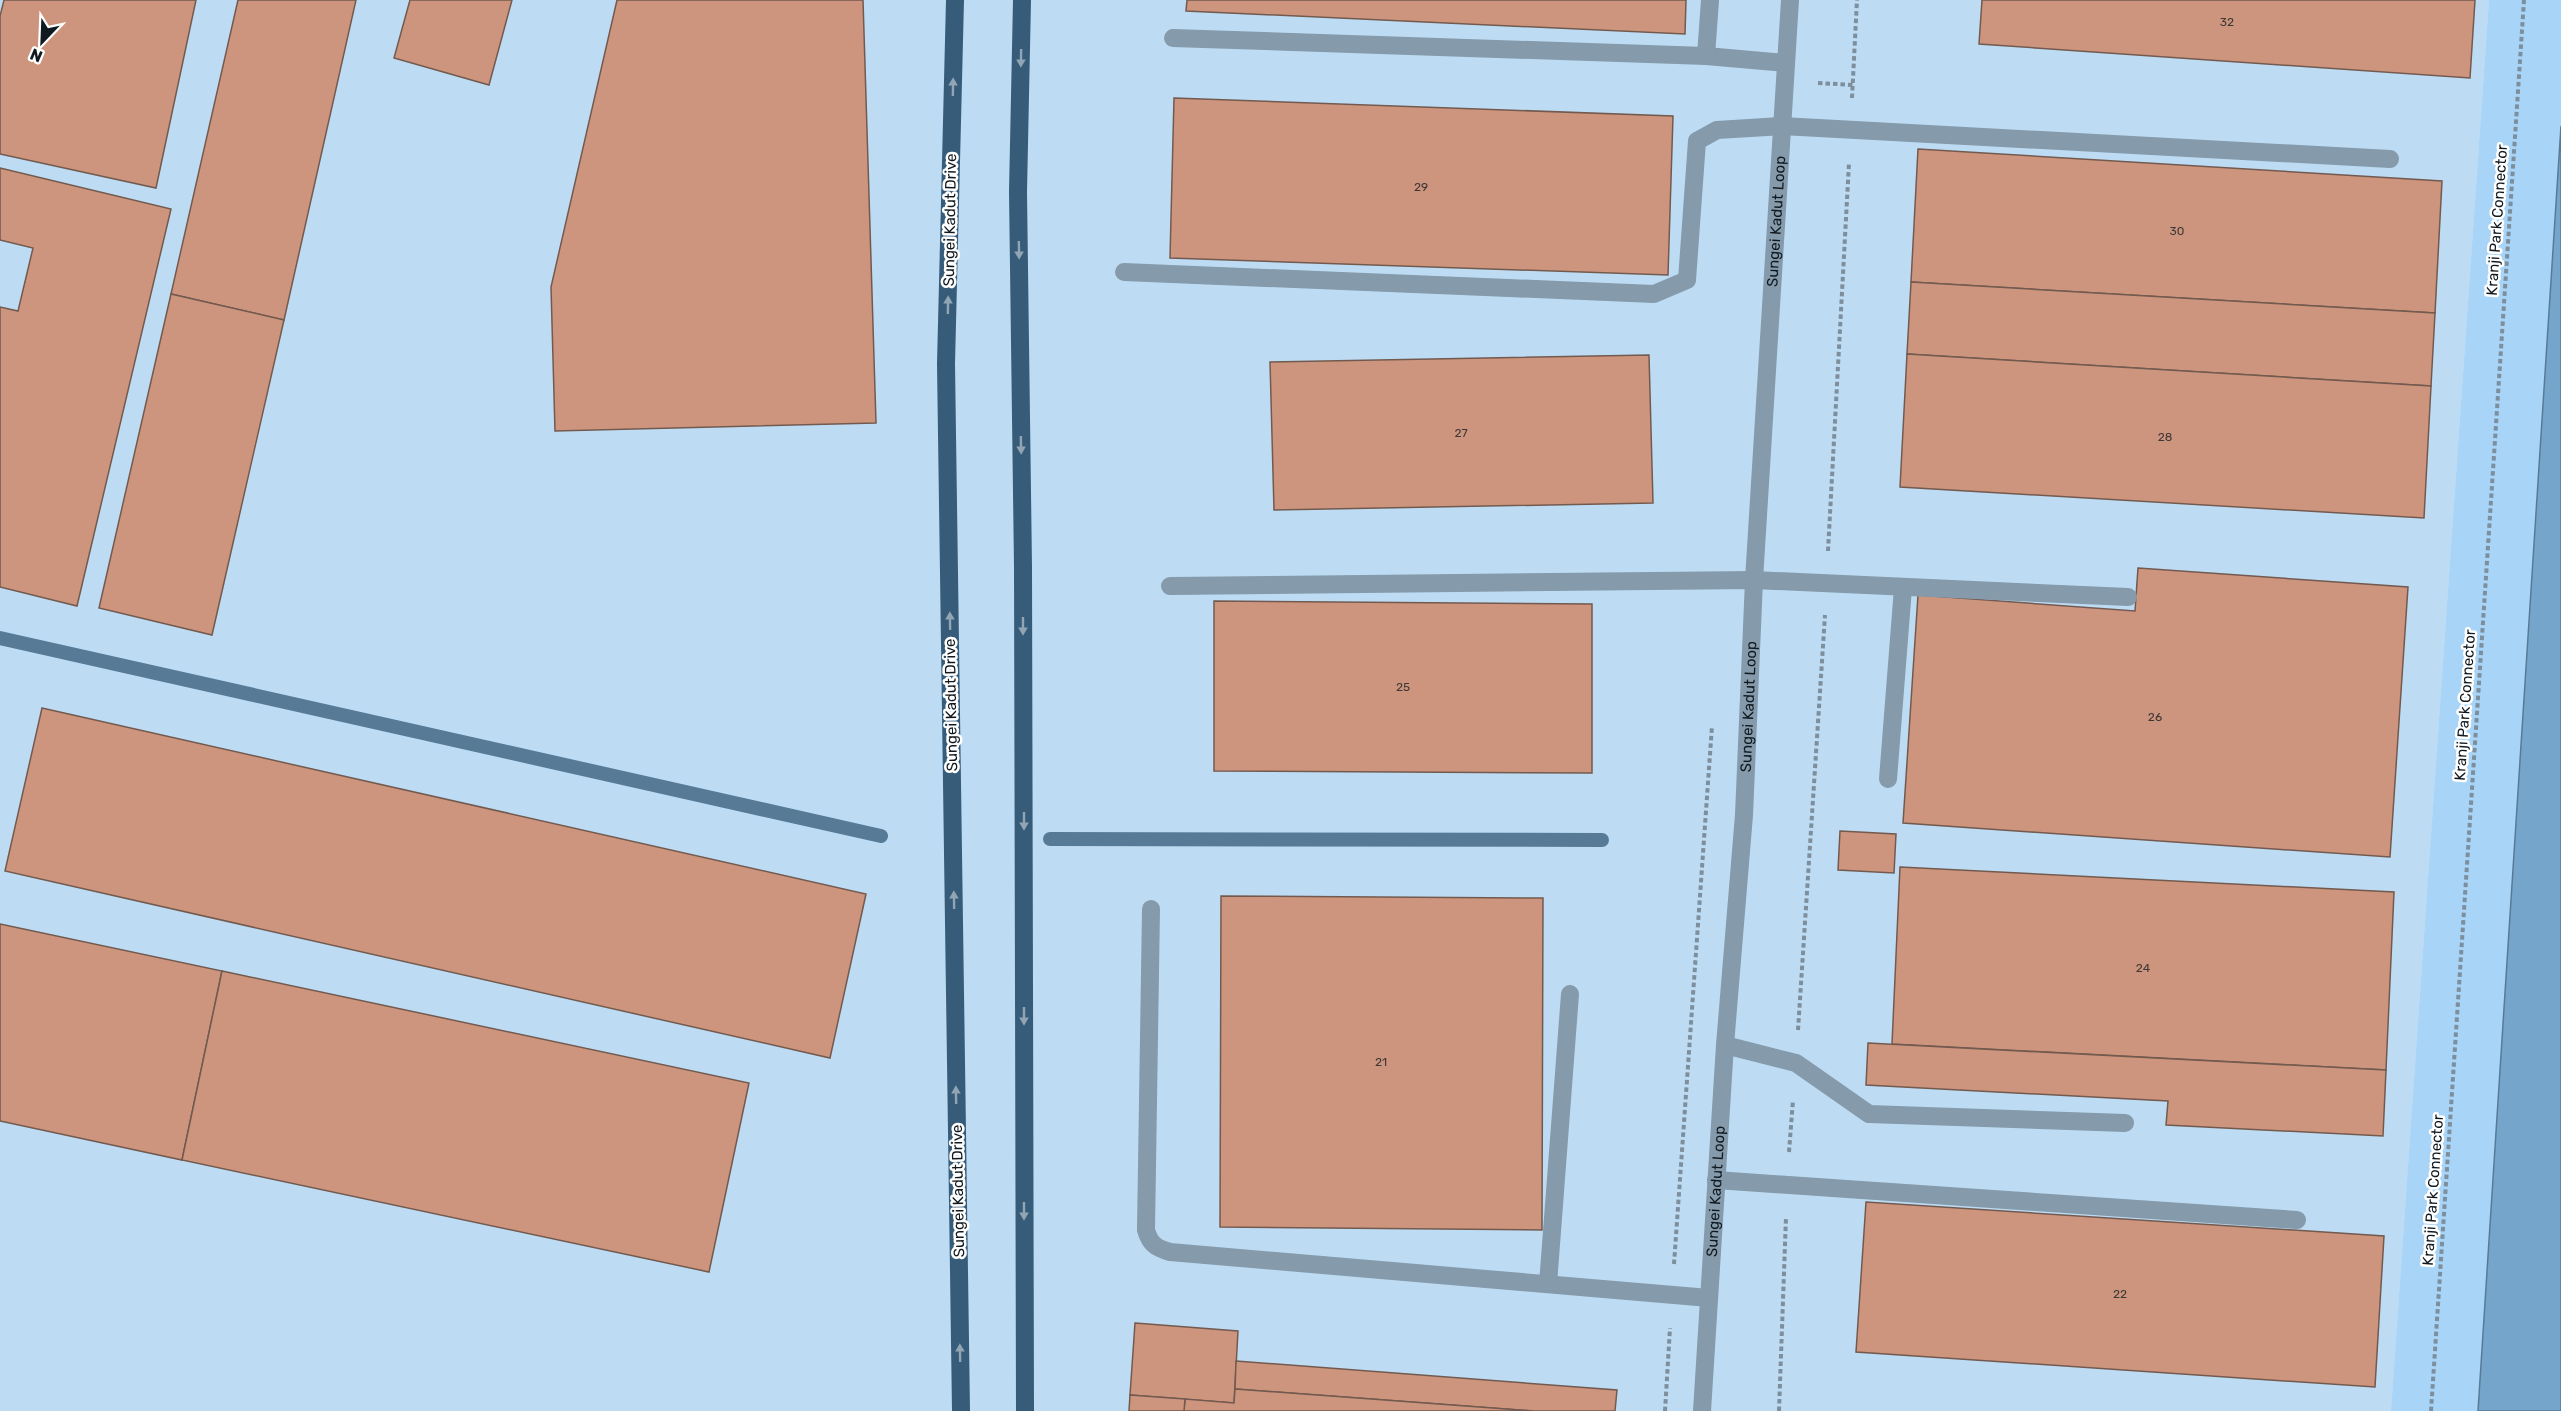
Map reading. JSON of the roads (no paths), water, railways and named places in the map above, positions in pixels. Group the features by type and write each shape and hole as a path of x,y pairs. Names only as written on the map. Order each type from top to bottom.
{"main road":[{"name":"Sungei Kadut Drive","path":"955,0 946,364 960,1411"},
{"path":"1022,0 1018,192 1023,579 1025,1411"}],"street":[{"path":"1706,56 1710,0"},
{"name":"Sungei Kadut Loop","path":"1702,1411 1725,1046 1744,815 1754,580 1790,0"},
{"path":"1173,38 1706,56 1786,63"},
{"path":"1124,272 1654,294 1687,280 1697,141 1717,130 1782,126 2390,159"},
{"path":"1170,586 1754,580 2128,597"},
{"path":"1888,779 1903,588"},
{"path":"1151,909 1146,1230 1149,1241 1158,1249 1170,1252 1709,1298"},
{"path":"1548,1284 1570,994"},
{"path":"1725,1046 1796,1063 1869,1114 2125,1123"},
{"path":"1716,1180 2297,1220"}],"waterway":[{"path":"0,638 881,836"},
{"path":"1050,839 1602,840"}]}
